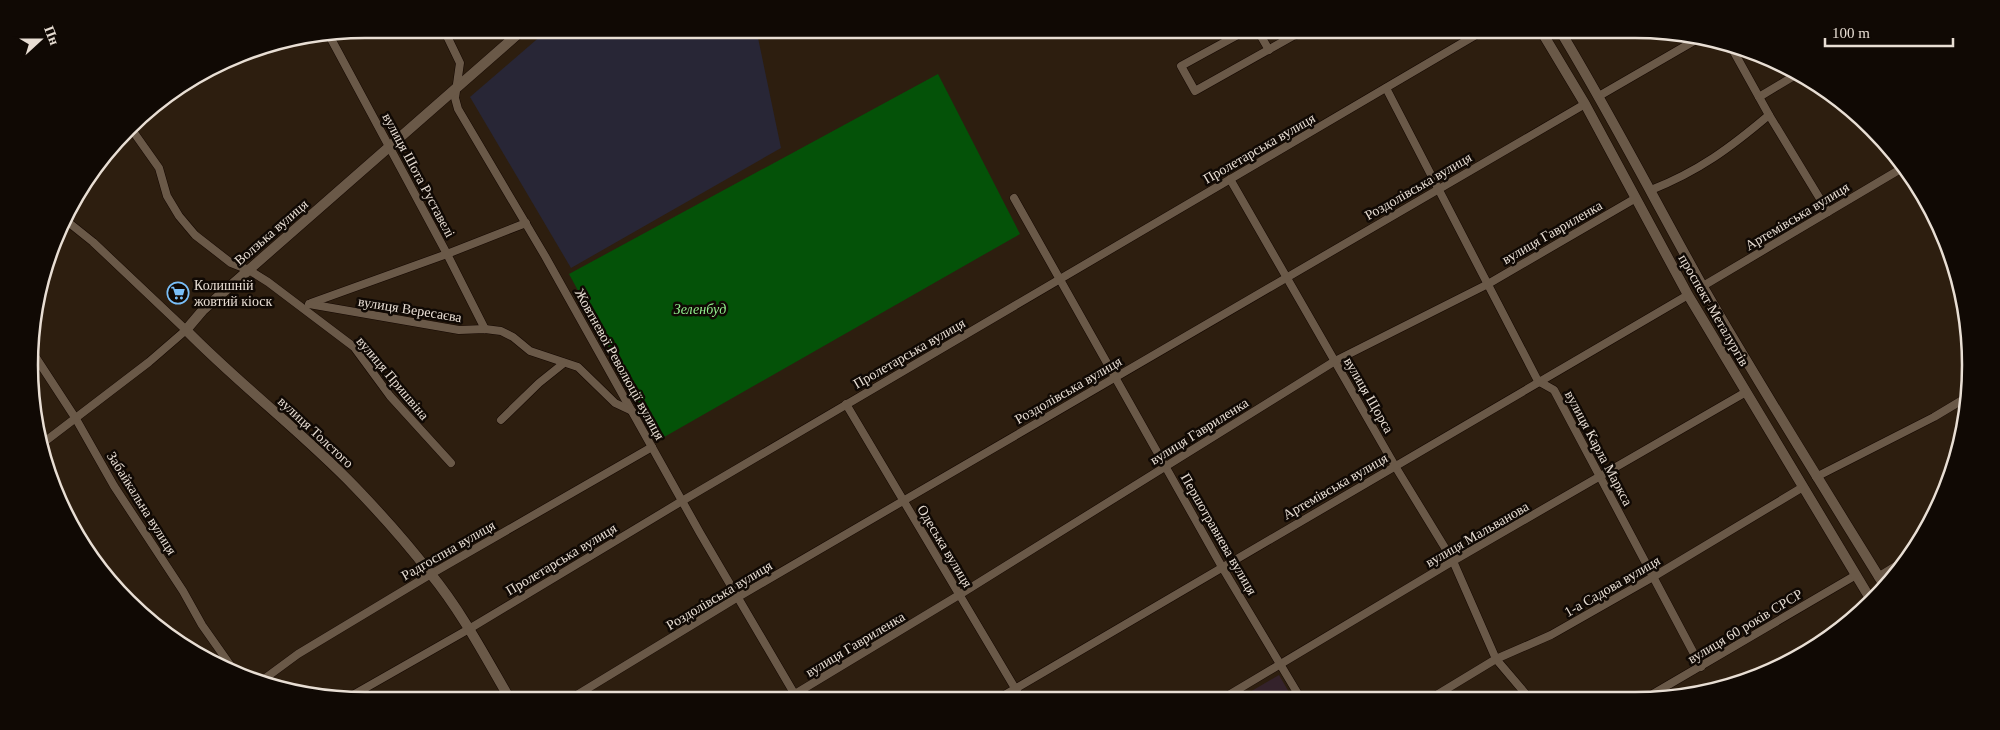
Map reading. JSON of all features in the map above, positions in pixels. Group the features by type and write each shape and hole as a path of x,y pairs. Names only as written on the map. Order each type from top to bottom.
{"street":[{"name":"Жовтневої Революції вулиця","path":"448,38 460,63 455,98 458,109 526,223 682,501 793,692"},
{"name":"Волзька вулиця","path":"47,440 149,362 186,330 204,310 513,38"},
{"path":"1232,38 1181,66 1195,91 1290,38"},
{"path":"1262,38 1269,50"},
{"name":"Пролетарська вулиця","path":"358,692 469,629 846,404 1472,38"},
{"name":"проспект Металургів","path":"1545,38 1585,104 1688,295 1868,596"},
{"name":"проспект Металургів","path":"1564,38 1599,96 1703,286 1816,477 1881,581"},
{"name":"вулиця Шота Руставелі","path":"331,39 390,146 485,329"},
{"path":"1585,104 1691,43"},
{"path":"1734,53 1828,212"},
{"path":"1759,97 1792,77"},
{"name":"вулиця Карла Маркса","path":"1386,88 1538,381 1554,390 1701,666"},
{"name":"Роздолівська вулиця","path":"582,692 738,597 1585,104"},
{"path":"1636,198 1698,168 1729,149 1769,115"},
{"name":"вулиця Пришвіна","path":"134,132 159,168 167,196 179,216 195,235 231,263 249,270 305,305 354,347 390,396 451,463"},
{"name":"Артемівська вулиця","path":"1703,286 1898,170"},
{"name":"вулиця Щорса","path":"1230,179 1395,466 1453,561 1496,660 1524,692"},
{"name":"Першотравнева вулиця","path":"1014,198 1222,567 1297,692"},
{"name":"вулиця Гавриленка","path":"805,692 1335,361 1488,284 1636,198"},
{"name":"вулиця Толстого","path":"70,223 93,242 218,362 354,487 431,574 469,629 506,692"},
{"path":"305,305 447,254 526,223"},
{"path":"1688,295 1703,286"},
{"name":"Артемівська вулиця","path":"1009,692 1688,295"},
{"name":"вулиця Вересаєва","path":"305,305 459,330 485,329 501,331 530,351 578,367 615,403 632,411"},
{"name":"Забайкальна вулиця","path":"38,361 76,419 143,532 183,591 202,625 229,663"},
{"path":"501,420 564,363"},
{"path":"1746,392 1760,383"},
{"name":"вулиця Мальванова","path":"1234,692 1453,561 1746,392"},
{"path":"1803,486 1816,477 1926,421 1961,401"},
{"name":"Одеська вулиця","path":"846,404 1017,692"},
{"name":"Радгоспна вулиця","path":"267,677 298,654 431,574 652,447"},
{"name":"1-а Садова вулиця","path":"1442,692 1496,660 1551,635 1653,577 1803,486"},
{"path":"1856,575 1872,566"},
{"name":"вулиця 60 років СРСР","path":"1656,692 1856,575"}],"shaded area":[{"path":"538,38 758,38 781,148 571,268 470,97"},
{"path":"1279,675 1289,692 1250,692"}],"green space":[{"name":"Зеленбуд","path":"938,74 1020,234 659,440 569,274"}],"place":[{"name":"Колишній жовтий кіоск","path":"178,293"}]}
